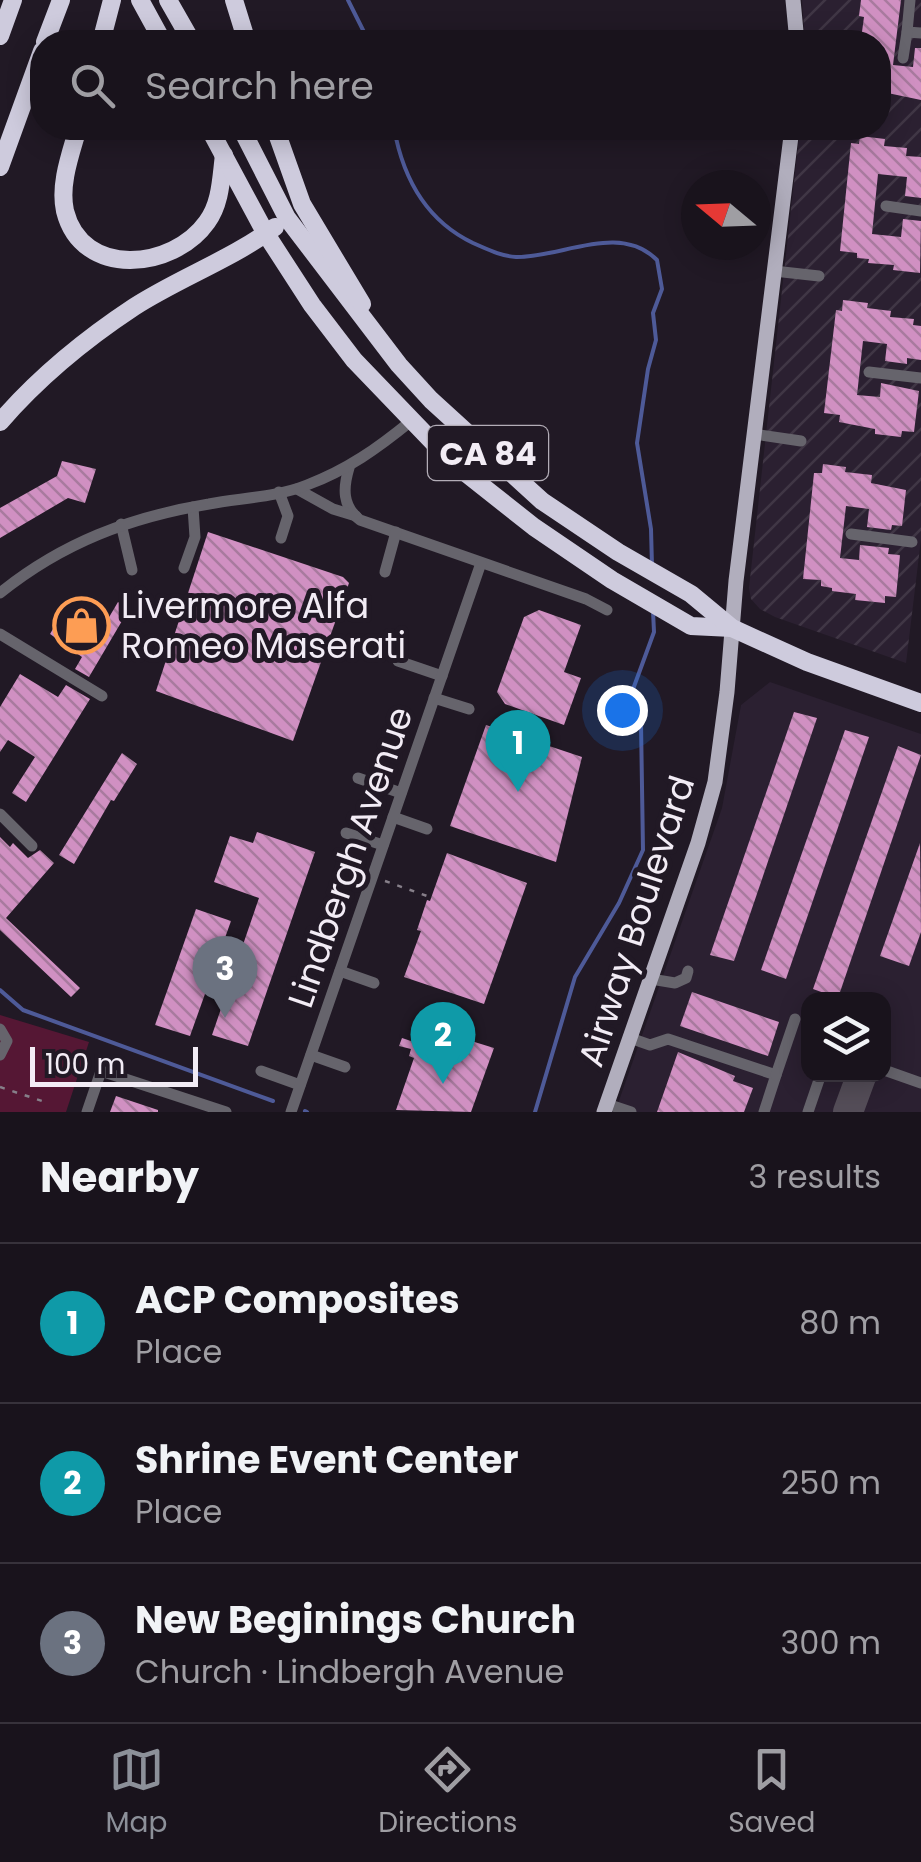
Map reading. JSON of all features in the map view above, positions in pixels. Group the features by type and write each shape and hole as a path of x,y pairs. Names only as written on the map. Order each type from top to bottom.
{"highway":[{"path":"0,36 14,0"},
{"path":"50,30 61,0"},
{"path":"103,30 112,0"},
{"path":"168,0 185,30"},
{"path":"234,0 244,30"},
{"path":"141,2 156,30"},
{"path":"0,167 30,84"},
{"path":"75,140 66,176 65,210 71,228 81,241 106,257 121,261 136,262 165,252 195,235 206,223 219,194 224,155"},
{"name":"CA 84","path":"216,140 266,234 312,305 354,360 464,472 534,527 612,580 691,626 732,628"},
{"name":"CA 84","path":"247,140 287,218 376,336 430,400 542,501 618,552 691,594 732,628 807,662 921,703"},
{"path":"279,140 302,204 372,322 376,336"},
{"path":"0,422 37,382 135,306 266,234 287,218"}],"main road":[{"path":"793,0 796,30"},
{"name":"Airway Boulevard","path":"606,1108 710,803 728,692 732,628 790,140"}],"street":[{"path":"904,58 910,0"},
{"path":"907,32 921,34"},
{"path":"886,206 921,211"},
{"path":"774,271 819,276"},
{"path":"869,372 921,378"},
{"path":"0,593 60,551 121,524 193,506 297,488 348,468 410,420"},
{"path":"754,434 801,441"},
{"path":"348,468 346,503 356,516"},
{"path":"297,488 333,509 607,610"},
{"path":"279,492 288,516 281,538"},
{"path":"184,568 195,537 193,506"},
{"path":"121,524 132,570"},
{"path":"385,572 396,532"},
{"path":"850,534 912,542"},
{"name":"Lindbergh Avenue","path":"291,1112 481,563"},
{"path":"0,634 102,696"},
{"path":"398,661 442,676"},
{"path":"434,698 469,709"},
{"path":"358,778 402,793"},
{"path":"0,814 32,846"},
{"path":"393,817 427,829"},
{"path":"346,833 383,846"},
{"path":"651,979 675,983 686,978 688,971"},
{"path":"340,972 374,984"},
{"path":"764,1112 795,1019"},
{"path":"1,1059 8,1041 5,1031"},
{"path":"630,1038 650,1045 668,1040 776,1075"},
{"path":"311,1055 344,1067"},
{"path":"87,1112 101,1071 226,1112"},
{"path":"261,1071 300,1086"},
{"path":"891,1072 921,1083"},
{"path":"808,1112 818,1082"},
{"path":"606,1108 631,1112"}],"path":[{"path":"382,880 426,896"},
{"path":"0,1088 45,1102"}],"shaded area":[{"path":"802,0 921,0 921,539 906,663 775,617 751,599 749,588 799,140 891,140 891,30 804,30"},
{"path":"770,682 921,734 921,1112 615,1112 722,808 741,705"},
{"path":"0,1015 89,1042 66,1112 0,1112"}],"building":[{"path":"861,0 901,0 893,65 913,67 915,48 921,48 921,100 891,94 891,30 862,30 864,17 859,16"},
{"path":"860,140 885,140 884,146 907,148 906,156 921,157 921,198 905,196 907,177 878,174 872,234 901,237 903,219 921,221 920,273 893,270 894,265 868,263 869,259 857,258 857,253 840,251 851,143 859,144"},
{"path":"843,300 868,303 867,308 891,311 890,317 914,319 913,325 921,326 921,360 907,358 907,364 885,361 887,344 863,341 857,395 880,397 881,383 919,391 914,432 902,431 901,437 875,434 875,429 839,422 840,415 824,413 836,310 842,311"},
{"path":"62,461 96,469 85,503 68,498 0,538 0,508 57,476"},
{"path":"823,464 872,475 871,483 906,490 902,526 892,525 891,530 867,527 869,509 846,506 840,558 859,560 860,545 889,548 888,554 900,555 896,597 885,596 885,603 855,600 856,594 832,591 821,586 821,580 803,579 814,473 822,473"},
{"path":"208,532 343,577 349,583 293,741 156,691"},
{"path":"70,600 108,619 118,602 129,609 89,677 75,669 82,657 50,634"},
{"path":"539,610 581,625 564,672 581,678 564,725 505,704 497,692 524,617"},
{"path":"20,674 58,697 66,685 90,699 26,802 12,793 35,757 8,740 0,752 0,707"},
{"path":"794,712 817,718 734,961 710,955"},
{"path":"486,725 582,757 556,862 450,826"},
{"path":"845,730 869,737 786,979 761,970"},
{"path":"898,746 921,755 840,992 813,989"},
{"path":"122,753 137,764 74,864 59,855"},
{"path":"257,832 315,852 248,1046 212,1035 259,898 214,882 230,836 253,843"},
{"path":"0,837 28,858 40,850 54,863 6,918 80,988 71,997 0,930"},
{"path":"920,843 921,932 909,966 880,956"},
{"path":"447,853 527,883 484,1004 404,977 421,931 417,930 427,900 430,901"},
{"path":"196,909 231,921 190,1036 155,1025"},
{"path":"692,992 779,1022 768,1056 680,1026"},
{"path":"426,1027 494,1048 471,1112 396,1110 414,1058 409,1056 411,1049 399,1046 402,1038 414,1042 416,1036 422,1038"},
{"path":"678,1052 735,1076 733,1081 753,1088 744,1112 657,1112"},
{"path":"116,1096 158,1110 158,1112 110,1112"}],"waterway":[{"path":"348,0 363,30"},
{"path":"397,140 410,180 429,210 473,243 516,257 589,245 625,244 642,249 657,260 662,289 653,313 656,340 637,443 651,529 652,566"},
{"path":"535,1112 575,977 619,903 643,850 641,723 632,692 654,632 653,611"},
{"path":"0,990 23,1010 273,1101"}],"taxiway":[{"path":"848,1112 859,1082"}],"place":[{"name":"Livermore Alfa Romeo Maserati","path":"82,625"},
{"name":"ACP Composites","path":"518,792"},
{"name":"New Beginings Church","path":"225,1018"},
{"name":"Shrine Event Center","path":"443,1084"}]}
